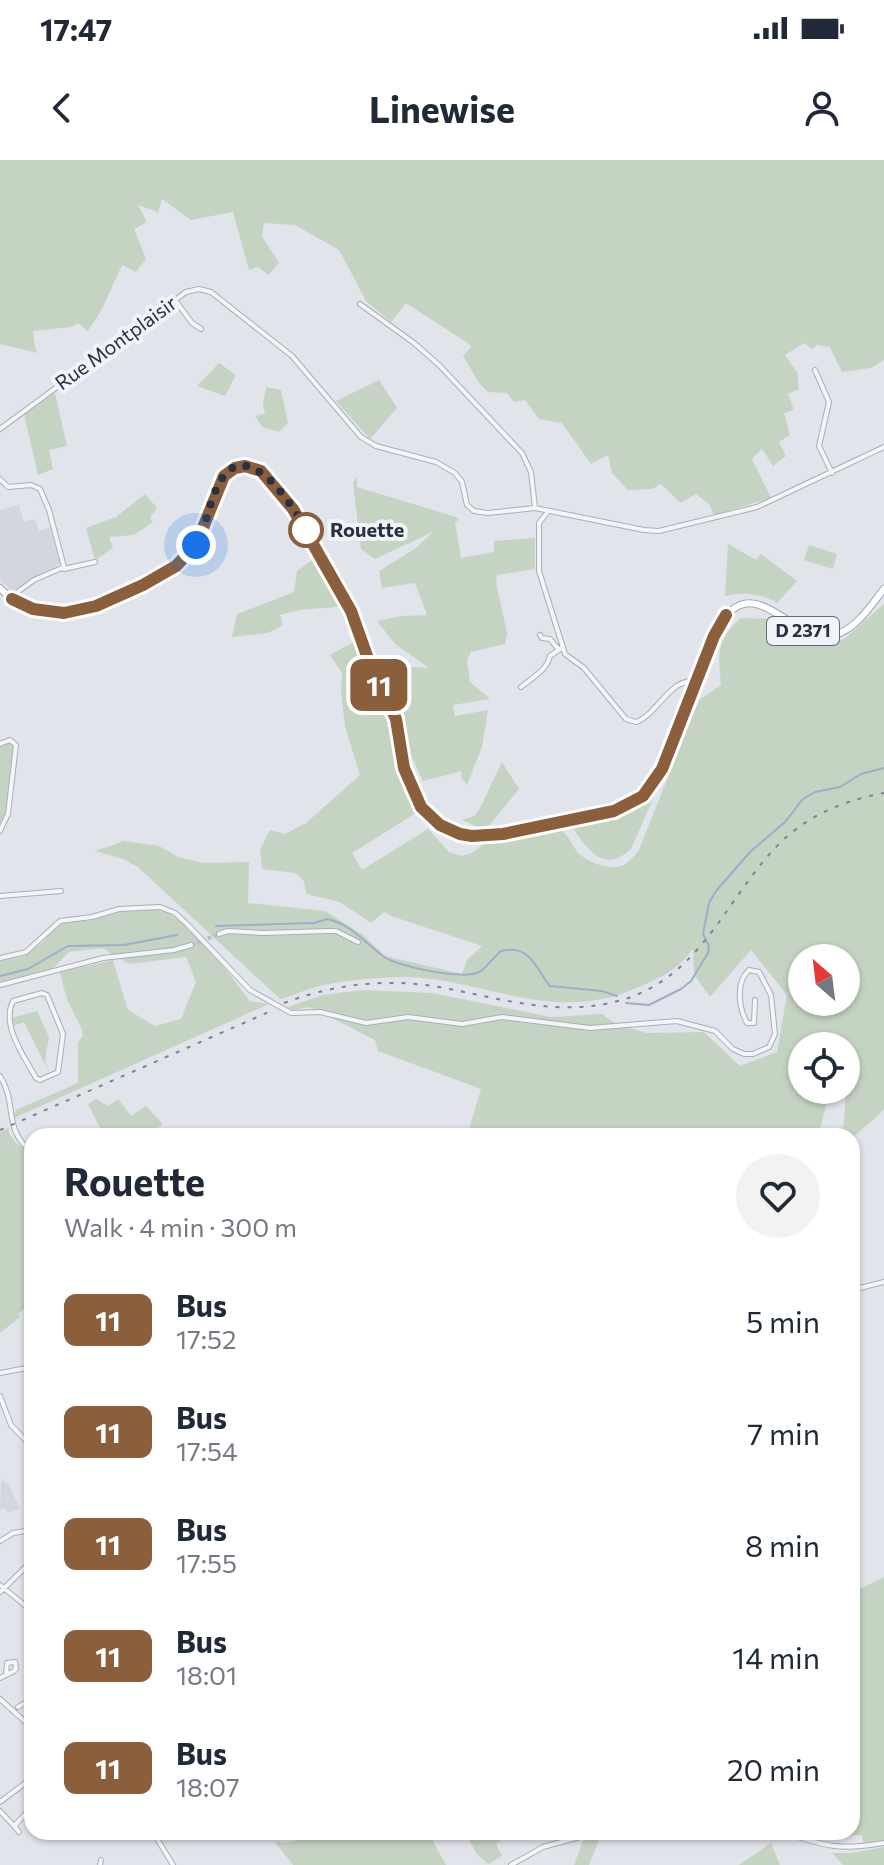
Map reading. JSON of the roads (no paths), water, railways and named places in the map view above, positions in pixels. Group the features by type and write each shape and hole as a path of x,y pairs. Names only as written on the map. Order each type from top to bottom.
{"main road":[{"name":"D 2371","path":"0,588 11,598 33,609 64,613 96,606 143,585 176,566 196,545 224,476 235,468 245,466 261,471 298,516 351,611 371,667 396,719 404,768 421,807 440,825 472,836 503,834 599,814 637,801 652,787 662,769 716,632 726,615 745,605 760,604 777,611 804,631 827,636 852,626 884,591"}],"street":[{"name":"Rue Montplaisir","path":"0,429 192,289 211,292 292,356 361,437 376,446 436,462 455,473 462,482 467,505 474,511 488,513 534,508"},
{"path":"175,300 201,329"},
{"path":"360,304 439,365 522,453 531,472 534,508 652,531 757,507 884,447"},
{"path":"815,370 829,402 819,446 832,473"},
{"path":"0,479 8,487 31,485 40,489 49,510 64,569"},
{"path":"521,687 561,648 562,639 541,583 539,523 549,512"},
{"path":"11,598 34,580 95,562"},
{"path":"540,635 550,639 567,657 584,668 626,719 631,721 647,717 681,683 689,680 696,682"},
{"path":"0,744 13,741 16,745 8,814 0,831"},
{"path":"0,896 61,891"},
{"path":"0,958 26,952 60,921 92,917 119,909 160,907 175,913 187,924 250,990 291,1013 320,1012 366,1023 408,1017 462,1024 502,1017 590,1028 677,1021 715,1031 738,1052 753,1054 769,1047 776,1023 767,985 759,972 749,970 742,978 740,1002 747,1023 754,1023 755,1000"},
{"path":"219,934 228,931 336,931 358,942"},
{"path":"0,985 103,958 174,950 191,945"},
{"path":"42,993 47,995 63,1034 58,1072 40,1080 36,1078 10,1025 13,1001 42,993"},
{"path":"0,1029 10,1025"},
{"path":"0,1076 10,1095 10,1119 24,1146"},
{"path":"860,1288 884,1282"},
{"path":"0,1373 24,1368"},
{"path":"0,1396 11,1425 24,1439"},
{"path":"0,1541 13,1533 24,1531"},
{"path":"24,1568 1,1588 24,1605"},
{"path":"1,1700 24,1721"},
{"path":"18,1707 24,1704"},
{"path":"0,1802 24,1784"},
{"path":"0,1811 19,1832"},
{"path":"14,1826 24,1815"},
{"path":"158,1840 173,1865"},
{"path":"511,1865 543,1847 569,1840"},
{"path":"806,1840 831,1848 847,1849 884,1843"}],"waterway":[{"path":"626,1003 649,1005 691,981 708,953 709,946 703,934 709,903 716,891 750,852 785,822 803,799 815,792 840,787 861,774 884,768"},
{"path":"216,926 314,923 327,919 350,929 390,960 445,973 479,972 501,951 519,951 531,959 550,986 602,991 617,996"},
{"path":"0,976 28,969 68,946 124,945 177,935"}],"tunnel":[{"path":"191,945 219,934"}],"railway":[{"path":"284,1003 341,987 380,983 419,984 511,1002 559,1007 607,1004 631,997 657,985 697,950 763,862 792,832 829,810 884,793"},
{"path":"0,1130 271,1011"}],"place":[{"name":"Rouette","path":"306,530"}]}
